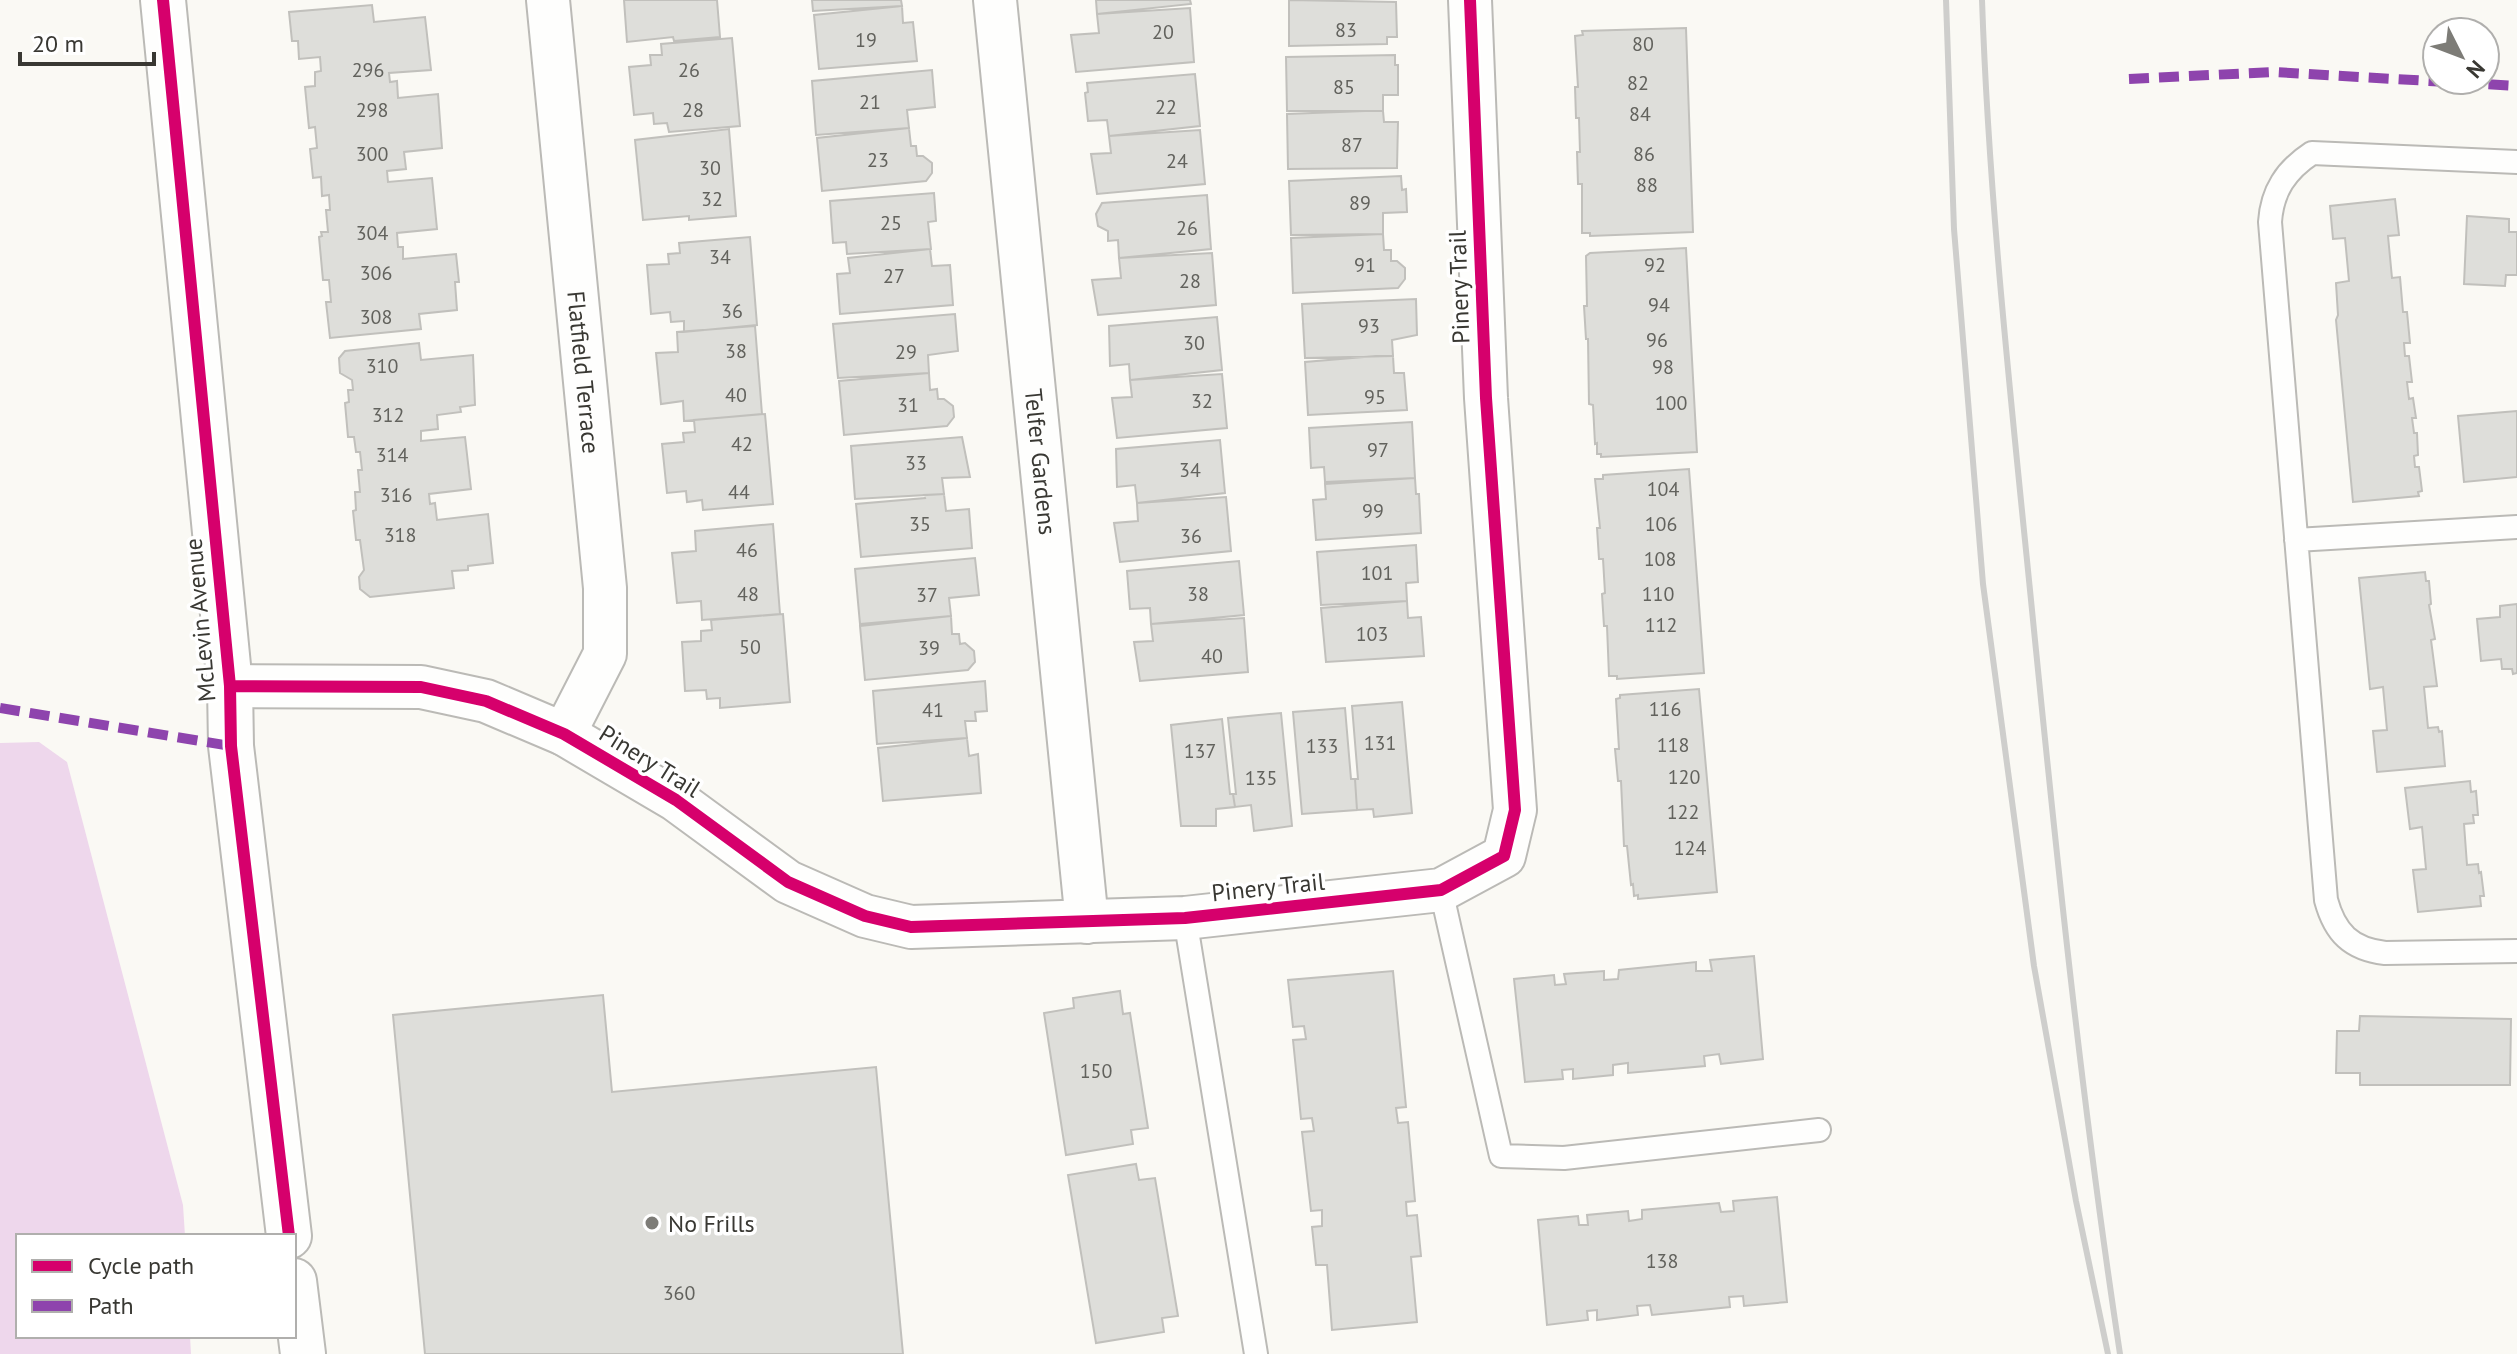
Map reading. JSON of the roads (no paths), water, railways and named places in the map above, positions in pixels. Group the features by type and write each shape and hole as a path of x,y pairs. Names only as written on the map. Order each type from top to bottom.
{"street":[{"name":"McLevin Avenue","path":"163,0 230,686 231,746 289,1234"},
{"name":"Flatfield Terrace","path":"548,0 605,588 605,654 564,734"},
{"name":"Telfer Gardens","path":"995,0 1087,922"},
{"name":"Pinery Trail","path":"230,686 421,687 486,701 564,734 676,800 788,882 865,916 911,927 1185,918 1441,890 1504,856 1515,810 1486,398 1470,0"},
{"path":"296,1297 303,1354"}],"lane":[{"path":"2517,162 2312,153 2298,162 2280,184 2270,222 2326,900 2331,920 2344,936 2370,951 2517,951"},
{"path":"2296,540 2517,527"},
{"path":"1441,890 1501,1156 1564,1158 1819,1130"},
{"path":"1185,918 1256,1354"}],"railway":[{"path":"1946,0 1954,229 1983,584 2034,966 2076,1201 2108,1354"},
{"path":"1982,0 1995,225 2040,694 2082,1072 2120,1354"}],"place":[{"name":"No Frills","path":"652,1223"}]}
